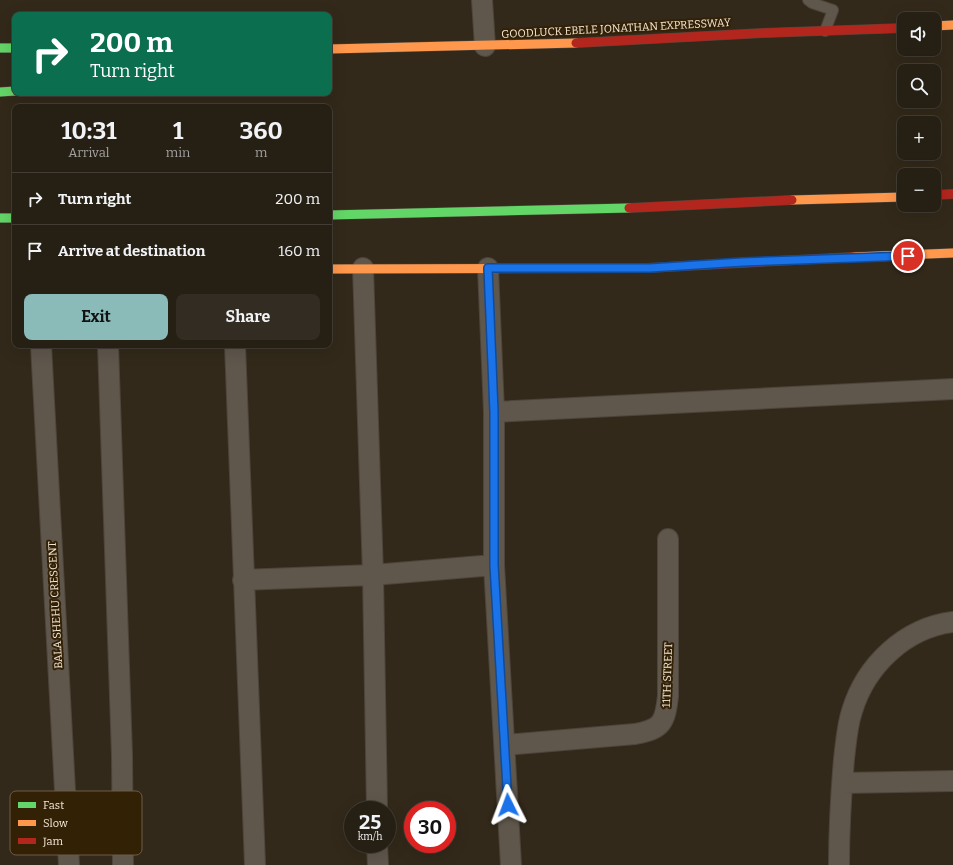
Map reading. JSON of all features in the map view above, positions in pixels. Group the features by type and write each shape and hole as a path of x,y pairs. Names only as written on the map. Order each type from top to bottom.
{"main road":[{"path":"941,26 953,25"},
{"name":"GOODLUCK EBELE JONATHAN EXPRESSWAY","path":"332,48 566,44 825,30 897,28"},
{"path":"0,48 12,48"},
{"path":"0,92 12,91"},
{"path":"941,195 953,194"},
{"path":"332,215 647,208 743,202 897,197"},
{"path":"0,218 12,218"},
{"path":"332,269 650,268 743,262 953,253"}],"street":[{"path":"482,0 486,46"},
{"path":"362,268 373,575 377,801"},
{"path":"488,268 494,412 494,565 511,865"},
{"name":"BALA SHEHU CRESCENT","path":"41,348 65,791"},
{"path":"108,348 122,791"},
{"path":"235,348 255,865"},
{"path":"494,412 953,389"},
{"name":"11TH STREET","path":"505,745 635,734 655,729 659,725 666,710 668,696 668,539"},
{"path":"243,580 373,575 494,565"},
{"path":"839,865 839,822 842,783 852,711 863,685 883,657 914,633 942,623 953,622"},
{"path":"842,783 953,781"},
{"path":"377,853 378,865"},
{"name":"BALA SHEHU CRESCENT","path":"68,855 69,865"},
{"path":"123,855 123,865"}],"lane":[{"path":"808,0 812,3 833,10 825,30"}],"traffic: fast":[{"path":"0,48 12,48"},
{"path":"0,92 12,91"},
{"path":"332,215 629,208"},
{"path":"0,218 12,218"}],"traffic: slow":[{"path":"941,26 953,25"},
{"path":"332,49 576,43"},
{"path":"792,200 897,197"},
{"path":"853,257 953,253"},
{"path":"332,269 647,268"}],"traffic: jam":[{"path":"576,43 763,33 897,28"},
{"path":"941,195 953,194"},
{"path":"629,208 792,200"},
{"path":"647,268 853,257"}],"route":[{"path":"508,805 494,565 494,412 488,268 650,268 743,262 908,256"}]}
